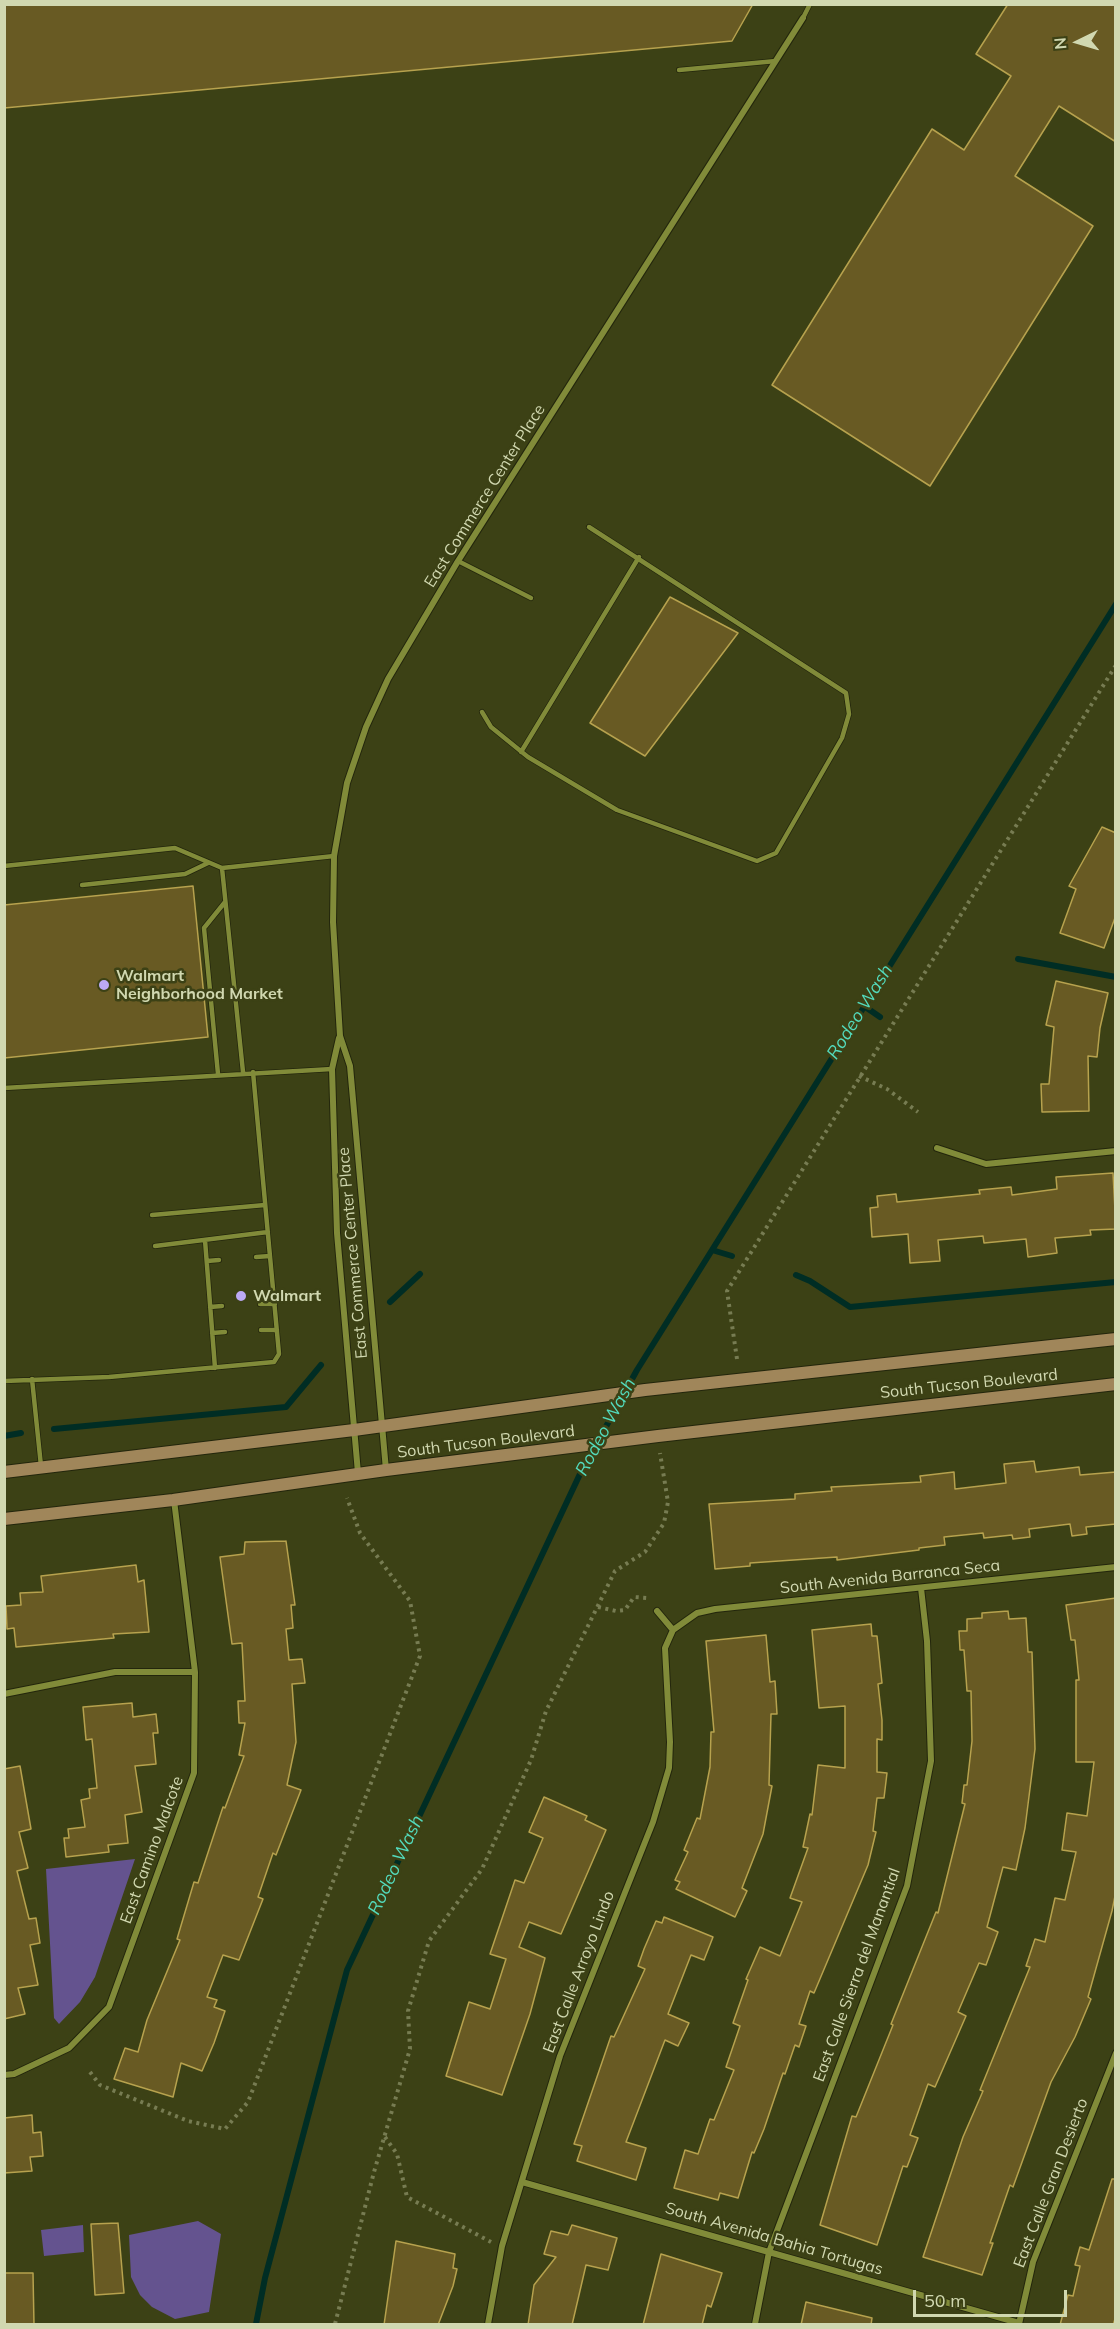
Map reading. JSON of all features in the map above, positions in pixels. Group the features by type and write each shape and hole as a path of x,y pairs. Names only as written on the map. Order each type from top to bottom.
{"main road":[{"name":"South Tucson Boulevard","path":"4,1472 354,1430 645,1390 1116,1339"},
{"name":"South Tucson Boulevard","path":"4,1519 173,1500 386,1470 616,1443 657,1436 1116,1384"}],"street":[{"name":"East Commerce Center Place","path":"386,1470 350,1066 340,1036 333,922 334,856 347,783 366,727 388,679 458,561 803,18"},
{"name":"East Commerce Center Place","path":"340,1036 332,1069 338,1233 358,1474"},
{"path":"937,1148 986,1164 1116,1151"},
{"name":"East Camino Malcote","path":"4,2075 14,2074 69,2048 110,2007 194,1773 195,1672 173,1500"},
{"name":"South Avenida Barranca Seca","path":"674,1630 697,1613 715,1609 1116,1567"},
{"name":"East Calle Sierra del Manantial","path":"755,2325 769,2252 907,1886 931,1761 927,1641 921,1588"},
{"path":"657,1611 674,1630"},
{"name":"East Calle Arroyo Lindo","path":"488,2325 502,2246 560,2056 653,1822 669,1768 670,1723 665,1648 674,1630"},
{"path":"4,1694 115,1672 195,1672"},
{"name":"East Calle Gran Desierto","path":"1019,2324 1033,2262 1116,2053"},
{"name":"South Avenida Bahia Tortugas","path":"522,2182 1019,2324"}],"lane":[{"path":"803,18 810,4"},
{"path":"679,70 776,61"},
{"path":"482,712 490,727 521,752 617,810 757,861 776,854 843,738 849,714 846,693 639,557 589,528"},
{"path":"521,752 639,557"},
{"path":"458,561 531,598"},
{"path":"4,867 176,848 222,868 334,856"},
{"path":"82,885 185,874 208,863"},
{"path":"222,868 243,1072"},
{"path":"218,1074 204,928 226,902"},
{"path":"4,1088 243,1072 332,1069"},
{"path":"4,1381 108,1377 274,1362 279,1354 253,1072"},
{"path":"152,1215 265,1205"},
{"path":"155,1246 268,1232"},
{"path":"205,1240 215,1368"},
{"path":"256,1257 270,1256"},
{"path":"207,1261 219,1260"},
{"path":"260,1304 275,1304"},
{"path":"210,1307 222,1306"},
{"path":"261,1330 277,1329"},
{"path":"212,1333 225,1332"},
{"path":"32,1379 42,1468"}],"path":[{"path":"737,1359 727,1291 1116,666"},
{"path":"859,1076 887,1089 918,1112"},
{"path":"335,2325 384,2136 410,2049 408,2011 429,1941 482,1869 531,1760 546,1711 615,1571 645,1552 664,1523 668,1502 660,1453"},
{"path":"90,2072 100,2085 188,2121 225,2129 248,2102 420,1656 410,1601 360,1533 347,1498"},
{"path":"598,1607 616,1611 626,1610 634,1597 647,1598 657,1611"},
{"path":"384,2136 397,2154 407,2197 480,2239 502,2246"}],"shaded area":[{"path":"135,1859 95,1977 80,2002 59,2024 54,2018 46,1869"},
{"path":"198,2221 221,2234 209,2312 175,2319 152,2307 140,2295 131,2277 129,2235"},
{"path":"83,2225 84,2252 44,2256 41,2230"}],"building":[{"path":"4,4 753,4 732,41 4,108"},
{"path":"1008,4 1116,4 1116,142 1059,106 1015,176 1093,226 930,486 772,385 932,129 964,150 1011,76 976,54"},
{"path":"670,597 738,633 645,756 590,723"},
{"path":"1102,827 1116,833 1116,915 1104,948 1060,933 1076,889 1069,886"},
{"name":"Walmart Neighborhood Market","path":"193,886 208,1037 4,1058 4,905"},
{"path":"1056,981 1108,993 1100,1028 1097,1057 1088,1056 1089,1111 1042,1112 1041,1084 1049,1084 1054,1027 1046,1025"},
{"path":"1113,1173 1116,1229 1090,1230 1091,1235 1055,1238 1057,1253 1028,1257 1026,1239 984,1243 983,1236 938,1240 940,1261 910,1263 908,1234 872,1237 870,1208 878,1207 877,1196 896,1194 897,1202 980,1194 979,1190 1011,1187 1012,1195 1057,1189 1056,1177"},
{"path":"1034,1461 1036,1472 1079,1467 1080,1475 1116,1472 1116,1524 1086,1527 1087,1534 1072,1536 1070,1524 1029,1529 1030,1537 1013,1539 1012,1535 984,1538 983,1533 944,1537 945,1545 919,1548 919,1550 837,1560 837,1557 750,1563 750,1566 715,1569 709,1504 795,1499 795,1494 832,1491 831,1487 921,1482 920,1476 954,1472 955,1489 1006,1483 1004,1464"},
{"path":"286,1541 295,1605 291,1605 293,1628 286,1629 289,1660 302,1659 305,1683 292,1684 296,1742 287,1785 301,1790 276,1855 273,1853 258,1897 263,1899 239,1960 223,1955 207,1997 217,2000 214,2007 225,2011 214,2043 202,2071 181,2063 173,2097 114,2079 125,2048 138,2052 147,2020 180,1940 177,1939 194,1882 198,1883 223,1807 225,1808 244,1756 239,1755 245,1723 239,1723 238,1701 245,1701 242,1643 232,1644 220,1557 244,1554 245,1542"},
{"path":"136,1565 138,1582 144,1580 149,1632 113,1634 114,1638 16,1647 14,1628 7,1629 6,1606 21,1605 20,1593 43,1592 41,1576"},
{"path":"1116,1598 1116,1891 1088,1997 1091,1999 1075,2037 1051,2082 1013,2187 1010,2185 990,2243 993,2243 982,2275 923,2257 963,2137 983,2091 980,2090 1030,1967 1026,1966 1035,1939 1045,1942 1055,1898 1065,1900 1076,1852 1062,1850 1067,1813 1087,1816 1094,1762 1076,1762 1076,1680 1079,1680 1075,1640 1071,1640 1066,1605"},
{"path":"1008,1611 1009,1619 1026,1618 1028,1652 1032,1652 1035,1749 1025,1828 1016,1870 1003,1867 987,1927 998,1932 986,1965 979,1963 958,2012 966,2016 935,2087 928,2084 910,2135 918,2138 907,2167 903,2166 877,2245 820,2225 852,2116 856,2117 936,1912 938,1913 965,1804 962,1803 964,1785 967,1785 972,1741 971,1691 967,1691 964,1650 960,1650 959,1631 967,1631 967,1619 982,1618 982,1613"},
{"path":"871,1624 872,1636 877,1636 882,1683 878,1684 882,1740 877,1739 877,1772 887,1773 884,1798 877,1798 873,1831 876,1832 868,1865 814,1993 810,1991 799,2024 806,2026 799,2047 795,2045 785,2074 783,2073 764,2129 754,2153 752,2152 738,2198 720,2193 718,2200 674,2188 685,2150 698,2154 710,2119 714,2120 734,2070 726,2067 740,2026 733,2023 748,1980 746,1979 760,1947 780,1956 802,1902 790,1898 808,1848 803,1847 810,1814 812,1815 818,1765 845,1768 845,1706 819,1708 812,1630"},
{"path":"766,1635 770,1682 775,1681 777,1714 771,1714 769,1785 772,1786 763,1834 742,1888 747,1891 735,1917 676,1889 680,1882 675,1880 688,1852 684,1850 697,1818 700,1819 710,1767 711,1732 714,1732 706,1641"},
{"path":"132,1703 133,1717 156,1714 158,1733 153,1733 156,1764 135,1766 142,1812 125,1815 128,1843 108,1845 109,1852 66,1857 64,1838 69,1838 68,1829 85,1827 81,1800 90,1798 89,1789 97,1788 92,1739 86,1740 83,1707"},
{"path":"20,1766 31,1829 19,1832 28,1868 17,1871 29,1919 36,1918 40,1943 30,1945 38,1985 18,1988 25,2014 4,2019 4,1769"},
{"path":"544,1797 587,1816 585,1820 606,1830 561,1934 529,1922 519,1947 545,1958 530,2014 502,2095 446,2076 469,2002 490,2009 506,1959 490,1954 515,1880 524,1883 543,1838 529,1832"},
{"path":"664,1917 713,1937 704,1960 691,1955 668,2014 689,2023 678,2046 665,2040 626,2142 646,2148 636,2180 577,2161 582,2146 574,2144 611,2036 614,2037 645,1969 638,1966 644,1949 656,1921 662,1923"},
{"path":"32,2115 33,2133 41,2132 43,2156 30,2157 32,2171 4,2173 4,2118"},
{"path":"1112,2179 1116,2179 1116,2316 1113,2325 1060,2325 1068,2295 1073,2296 1080,2266 1075,2265 1080,2247 1089,2250"},
{"path":"118,2223 124,2293 95,2295 91,2224"},
{"path":"572,2225 617,2238 608,2270 586,2265 572,2325 528,2325 534,2285 556,2257 544,2254 551,2231 568,2235"},
{"path":"396,2241 455,2254 453,2268 457,2269 453,2286 438,2325 384,2325"},
{"path":"661,2254 722,2273 711,2307 707,2305 702,2325 643,2325"},
{"path":"4,2273 33,2273 34,2325 4,2325"},
{"path":"806,2302 872,2318 871,2325 801,2325"}],"waterway":[{"name":"Rodeo Wash","path":"256,2324 265,2278 347,1970 580,1474 637,1370 1116,604"},
{"path":"1018,959 1116,977"},
{"path":"864,1006 880,1017"},
{"path":"712,1250 732,1256"},
{"path":"390,1302 420,1274"},
{"path":"796,1275 810,1281 850,1307 1116,1282"},
{"path":"54,1429 286,1407 321,1365"},
{"path":"4,1436 21,1433"}],"place":[{"name":"Walmart Neighborhood Market","path":"104,985"},
{"name":"Walmart","path":"241,1296"}]}
